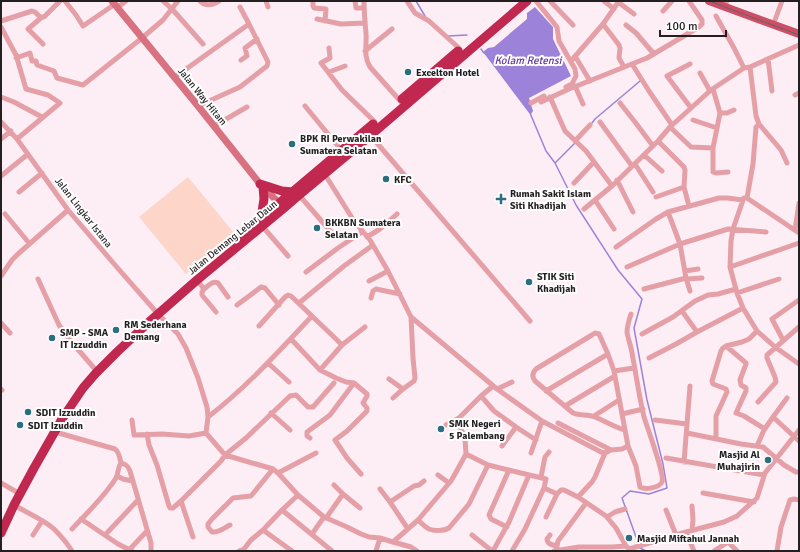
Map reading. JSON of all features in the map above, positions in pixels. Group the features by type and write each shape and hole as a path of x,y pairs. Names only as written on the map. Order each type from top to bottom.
{"highway":[{"name":"Jalan Demang Lebar Daun","path":"1,519 73,402 96,373 186,282 282,206 322,171 370,135 460,49 518,1"},
{"name":"Jalan Demang Lebar Daun","path":"322,171 375,122 402,103 526,1"},
{"path":"262,222 264,199 262,186 296,193"},
{"name":"Jalan Demang Lebar Daun","path":"1,532 14,505 35,453 49,429 80,384 114,347 197,280 262,222"}],"main road":[{"path":"709,1 799,34"},
{"path":"724,2 799,28"}],"street":[{"path":"43,44 28,29 45,16 60,1"},
{"path":"65,1 83,26 115,4 126,1"},
{"path":"163,1 203,44"},
{"path":"16,59 30,52 32,61 36,61 37,65 54,71 56,78 83,85 163,20 178,1"},
{"path":"200,1 203,4 208,5 219,1"},
{"path":"266,1 268,7"},
{"path":"313,1 314,8 326,9 324,21"},
{"path":"355,1 356,8 364,8"},
{"path":"364,1 366,59 370,67 402,103"},
{"path":"407,1 415,13 429,21 460,49"},
{"path":"531,103 572,84 576,76 575,69 559,41 557,27 536,1"},
{"path":"550,1 573,25"},
{"path":"604,1 614,9"},
{"path":"663,11 672,1"},
{"path":"541,102 575,86 647,58 699,27 702,24 702,20 689,1"},
{"path":"775,20 782,1"},
{"path":"571,61 603,24 619,2 634,14"},
{"name":"Jalan Way Hitam","path":"115,4 262,186 282,206"},
{"path":"198,106 240,87 267,66 268,62 240,7"},
{"path":"1,21 30,11 34,11 42,17"},
{"path":"716,16 744,68"},
{"path":"317,18 324,21 341,24 365,23"},
{"path":"175,77 249,24"},
{"path":"603,24 619,45 620,58 624,67"},
{"path":"626,25 636,33 654,54"},
{"path":"1,27 16,59 26,89 48,95 60,103 17,139"},
{"path":"365,51 392,29"},
{"path":"241,60 247,55 245,48 257,39"},
{"path":"584,209 612,186 658,141 671,126 711,90 744,68 750,67 799,45"},
{"path":"329,48 330,58 322,63 342,90 375,122"},
{"path":"575,56 590,81"},
{"path":"768,59 772,91"},
{"path":"632,64 671,126 691,147 713,148"},
{"path":"690,64 668,76 691,108"},
{"path":"329,72 345,66"},
{"path":"750,67 756,116 759,124 781,150 787,163"},
{"path":"700,73 711,90 720,114 713,148 713,172 728,172"},
{"path":"575,86 583,104"},
{"path":"1,97 6,98 42,117"},
{"path":"550,97 566,132 586,151 612,186"},
{"path":"620,103 653,146"},
{"path":"305,106 342,151"},
{"path":"214,126 247,107"},
{"path":"720,114 734,110"},
{"path":"693,120 717,128"},
{"name":"Jalan Lingkar Istana","path":"1,122 11,131 68,210 115,265 175,330 182,340 198,378 207,407 208,417 206,433"},
{"path":"600,122 634,165 654,195 684,187"},
{"path":"759,124 756,128 753,164 745,199 733,229 730,267 743,308 757,331 775,347 799,364"},
{"path":"576,141 590,125"},
{"path":"1,139 11,131"},
{"path":"370,135 530,321"},
{"path":"658,141 684,167 684,187 689,206"},
{"path":"1,176 28,154"},
{"path":"644,155 662,171"},
{"path":"574,183 594,162"},
{"path":"322,171 354,221 373,245 388,270 411,317 415,378 414,381 393,398"},
{"path":"19,192 42,173"},
{"path":"617,180 633,212"},
{"path":"296,193 332,233"},
{"path":"616,247 668,212 719,198 745,199 797,231 799,203"},
{"path":"595,200 614,229"},
{"path":"1,276 12,260 29,243 68,210"},
{"path":"668,212 680,244 686,278 690,291"},
{"path":"5,214 29,243"},
{"path":"367,237 388,223 397,214"},
{"path":"262,222 288,256"},
{"path":"627,267 680,244 728,229 766,232"},
{"path":"306,272 362,232"},
{"path":"730,267 799,243"},
{"path":"299,303 339,270 373,245"},
{"path":"685,271 698,269"},
{"path":"369,281 388,270"},
{"path":"644,289 686,278 702,278"},
{"path":"38,279 59,325 94,368"},
{"path":"642,334 708,295 737,291 779,279"},
{"path":"197,280 204,289"},
{"path":"216,312 202,295 204,289 213,282 216,282 228,297"},
{"path":"237,305 261,287 265,288 279,305"},
{"path":"371,298 373,291 376,289 400,294"},
{"path":"259,326 285,298 290,295 342,345"},
{"path":"784,340 772,319 799,300"},
{"path":"649,358 743,308"},
{"path":"682,311 697,332"},
{"path":"625,430 594,416 577,415 573,413 535,381 533,378 533,373 536,368 595,333 599,334 608,354 614,374 622,414 625,430 628,446 636,466 640,487 642,489 648,489 661,484 663,480 644,416 632,351 627,333 630,314"},
{"path":"208,417 268,363 312,316"},
{"path":"411,317 495,388 542,421 611,450"},
{"path":"1,323 10,333"},
{"path":"320,370 342,345 365,327"},
{"path":"758,402 776,382 766,357 767,354 799,327"},
{"path":"716,439 716,416 727,392 726,389 712,382 721,351 726,346 749,339 757,331"},
{"path":"291,339 320,370 346,382 354,383 367,394 363,403 367,410 356,423 335,440 347,458 361,474"},
{"path":"726,346 746,363 740,380 741,385 746,388 746,391 736,413 744,416 765,429"},
{"path":"546,391 608,354"},
{"path":"268,363 289,382"},
{"path":"565,406 614,374 634,368"},
{"path":"389,378 403,389"},
{"path":"446,425 459,418 481,396 495,388 512,382"},
{"path":"147,434 149,445 157,465 169,506 170,508 173,508 221,461 225,455 246,438 288,397 296,395 308,407 313,407 334,383"},
{"path":"310,438 307,436 307,432 330,415 354,383"},
{"path":"684,462 690,386"},
{"path":"481,396 494,411 536,440"},
{"path":"757,446 765,429 787,398"},
{"path":"594,416 619,400"},
{"path":"622,414 643,409"},
{"path":"271,413 290,430"},
{"path":"773,417 799,441"},
{"path":"393,542 418,520 449,483 466,454 465,439 458,421 459,418"},
{"path":"132,420 134,435 147,434 189,436 206,433 225,455 273,469 298,495 325,517 369,537 380,538 411,547 417,551"},
{"path":"655,420 687,424"},
{"path":"532,453 542,421"},
{"path":"558,423 601,452 605,453"},
{"path":"502,446 516,427"},
{"path":"550,535 547,541 556,549 579,546 630,548 724,522 737,516 754,502 757,498 764,475 799,430"},
{"path":"55,432 115,449 118,452 121,463 117,476 72,529"},
{"path":"686,433 766,449 784,465 796,472 799,472"},
{"path":"578,497 595,478 605,453 628,446"},
{"path":"541,477 545,457 549,452"},
{"path":"278,473 316,453"},
{"path":"466,454 488,465 546,478 544,488 525,530 512,551"},
{"path":"666,458 764,475"},
{"path":"121,463 128,467 151,543 151,551"},
{"path":"418,520 428,528 446,530 449,528 469,504 488,465"},
{"path":"230,525 218,532 212,532 208,527 208,524 212,519 233,498 251,496 273,469"},
{"path":"507,527 491,519 490,515 509,470"},
{"path":"438,475 449,483"},
{"path":"472,535 493,551 507,527 529,475"},
{"path":"117,476 132,481"},
{"path":"390,502 424,481"},
{"path":"1,483 18,492"},
{"path":"334,485 360,508"},
{"path":"544,488 557,494"},
{"path":"380,489 408,528"},
{"path":"546,517 557,494 561,490 564,490 578,497 607,517 630,548"},
{"path":"703,493 754,502"},
{"path":"312,534 343,494"},
{"path":"243,550 298,495"},
{"path":"105,536 138,500"},
{"path":"777,551 790,500 799,500"},
{"path":"181,501 193,537"},
{"path":"556,549 558,541 586,503"},
{"path":"14,505 54,528 65,540 72,551"},
{"path":"692,506 694,520 692,530"},
{"path":"607,517 615,512 625,509"},
{"path":"282,510 332,551"},
{"path":"666,510 676,535"},
{"path":"81,519 105,536 130,550 147,530"},
{"path":"33,535 42,521"},
{"path":"264,530 292,551"},
{"path":"686,532 694,551"},
{"path":"376,551 380,538"},
{"path":"714,551 728,542 737,551"}],"shaded area":[{"path":"188,177 235,234 186,274 139,217"}],"water":[{"name":"Kolam Retensi","path":"535,7 553,27 553,39 571,76 529,98 533,111 531,114 483,52 488,48 494,47 527,19 527,13"}],"waterway":[{"path":"416,1 425,16"},
{"path":"448,36 467,35"},
{"path":"481,49 484,53"},
{"path":"592,123 640,81"},
{"path":"530,113 546,151 555,163 576,205 618,270 642,299 634,328 647,400 663,464 667,488 649,494 630,491 622,498 640,548 646,551"},
{"path":"555,163 575,143"}],"tram line":[{"path":"709,1 799,35"}],"place":[{"name":"Excelton Hotel","path":"408,72"},
{"name":"BPK RI Perwakilan Sumatera Selatan","path":"292,144"},
{"name":"KFC","path":"386,179"},
{"name":"Rumah Sakit Islam Siti Khadijah","path":"501,199"},
{"name":"BKKBN Sumatera Selatan","path":"317,228"},
{"name":"STIK Siti Khadijah","path":"529,282"},
{"name":"RM Sederhana Demang","path":"116,330"},
{"name":"SMP - SMA IT Izzuddin","path":"52,338"},
{"name":"SDIT Izzuddin","path":"28,412"},
{"name":"SDIT Izuddin","path":"20,425"},
{"name":"SMK Negeri 5 Palembang","path":"441,429"},
{"name":"Masjid Al Muhajirin","path":"768,460"},
{"name":"Masjid Miftahul Jannah","path":"629,538"}]}
